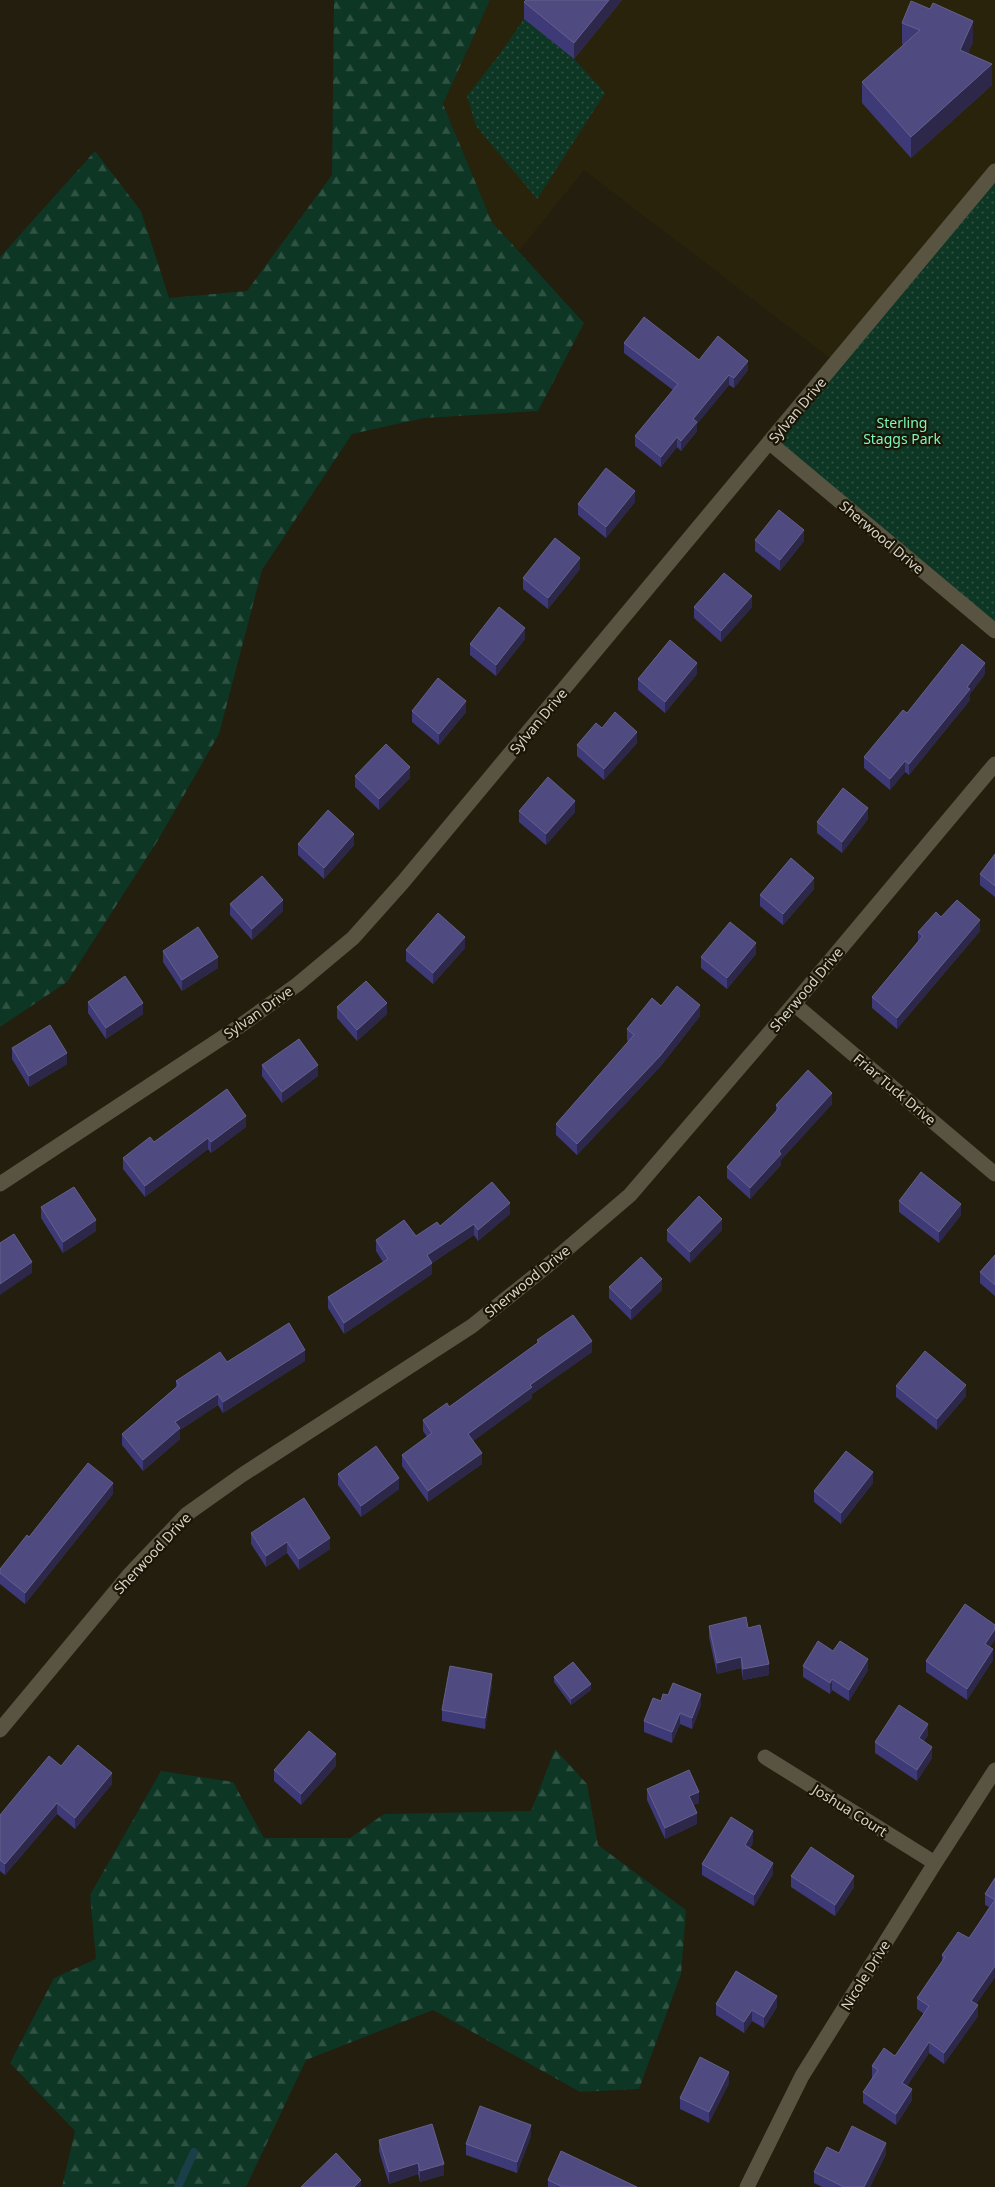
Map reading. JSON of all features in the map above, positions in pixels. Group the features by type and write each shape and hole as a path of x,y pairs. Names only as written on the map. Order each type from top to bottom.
{"street":[{"name":"Sylvan Drive","path":"0,1184 240,1026 298,984 354,938 410,874 995,171"},
{"name":"Sherwood Drive","path":"770,443 995,631"},
{"name":"Sherwood Drive","path":"0,1730 129,1576 187,1514 242,1475 472,1326 546,1267 630,1195 794,1004 995,764"},
{"name":"Friar Tuck Drive","path":"794,1004 995,1174"},
{"name":"Joshua Court","path":"765,1757 934,1863"},
{"name":"Nicole Drive","path":"747,2187 802,2076 934,1863 995,1770"}],"shaded area":[{"path":"490,0 995,0 995,171 836,363 584,170 519,251 492,222 443,104"}],"green space":[{"path":"334,0 490,0 443,104 492,222 584,323 538,411 424,418 352,434 262,570 219,734 158,840 67,982 0,1027 0,257 95,151 141,211 169,298 247,291 332,175"},
{"path":"524,19 574,59 605,93 537,199 476,126 467,96"},
{"name":"Sterling Staggs Park","path":"995,171 995,631 770,443"},
{"path":"555,1749 587,1784 598,1845 686,1910 681,1974 639,2089 580,2092 433,2010 306,2060 246,2187 62,2187 75,2131 10,2063 54,1978 96,1959 90,1895 161,1771 233,1782 264,1838 350,1838 384,1814 531,1811"}],"building":[{"path":"526,0 609,0 574,43 524,2"},
{"path":"911,1 930,9 933,3 973,21 960,50 992,64 911,137 862,82 920,30 902,23"},
{"path":"644,317 699,360 718,336 748,361 734,378 729,375 693,419 697,422 681,441 677,437 661,457 635,436 678,384 624,343"},
{"path":"606,468 635,491 606,527 578,504"},
{"path":"779,510 804,530 780,560 755,540"},
{"path":"555,538 580,558 548,598 523,578"},
{"path":"724,573 752,596 721,631 694,607"},
{"path":"499,607 525,628 496,665 470,644"},
{"path":"670,640 697,663 665,702 638,679"},
{"path":"962,644 985,663 967,687 970,689 909,764 905,761 890,779 864,757 903,710 907,713"},
{"path":"438,678 466,701 439,734 412,711"},
{"path":"615,712 637,732 604,769 577,745 596,723 602,728"},
{"path":"386,744 410,767 379,799 355,776"},
{"path":"548,777 575,801 546,834 519,811"},
{"path":"843,788 868,808 842,842 817,822"},
{"path":"328,810 354,834 324,868 298,844"},
{"path":"995,854 995,886 980,874"},
{"path":"791,858 814,878 783,914 760,895"},
{"path":"262,876 283,900 252,929 230,904"},
{"path":"957,900 980,920 897,1018 872,997 923,936 918,932 936,912 941,917"},
{"path":"438,913 465,937 433,973 406,950"},
{"path":"730,922 756,943 727,978 701,957"},
{"path":"198,927 218,957 182,980 163,951"},
{"path":"125,976 143,1003 106,1028 88,1002"},
{"path":"366,981 387,1003 357,1030 337,1007"},
{"path":"677,986 700,1005 660,1056 577,1144 556,1124 634,1035 627,1029 652,998 661,1006"},
{"path":"50,1025 67,1053 29,1076 12,1048"},
{"path":"299,1039 318,1065 282,1092 262,1065"},
{"path":"808,1070 832,1093 779,1151 781,1154 750,1188 727,1167 779,1108 776,1105"},
{"path":"227,1089 246,1116 211,1142 208,1138 145,1186 123,1158 150,1137 154,1142"},
{"path":"921,1172 961,1204 939,1232 899,1201"},
{"path":"492,1182 510,1203 478,1230 474,1224 427,1255 432,1263 344,1323 328,1297 388,1259 376,1240 404,1220 416,1236 437,1222 440,1226"},
{"path":"74,1187 96,1220 63,1242 41,1207"},
{"path":"699,1196 722,1219 690,1252 667,1230"},
{"path":"14,1234 32,1262 0,1284 0,1243"},
{"path":"995,1255 995,1285 980,1272"},
{"path":"641,1257 662,1279 631,1309 609,1287"},
{"path":"573,1315 592,1341 530,1385 532,1387 468,1434 482,1453 428,1491 402,1455 432,1433 423,1420 447,1403 449,1407"},
{"path":"289,1323 305,1350 223,1402 218,1394 175,1422 180,1428 143,1460 122,1434 179,1385 176,1381 220,1352 227,1362"},
{"path":"925,1351 966,1385 937,1419 896,1386"},
{"path":"376,1446 399,1478 361,1506 338,1474"},
{"path":"846,1451 873,1472 841,1513 814,1491"},
{"path":"88,1463 113,1483 25,1593 0,1573 0,1569 27,1535 29,1537"},
{"path":"304,1498 330,1538 299,1559 287,1542 266,1556 251,1533"},
{"path":"965,1604 995,1625 995,1629 985,1644 993,1649 967,1689 926,1661"},
{"path":"746,1617 748,1628 760,1625 769,1664 743,1669 741,1657 717,1663 709,1626"},
{"path":"818,1641 833,1651 840,1641 868,1659 849,1690 832,1679 830,1683 803,1666"},
{"path":"573,1662 591,1684 571,1699 554,1677"},
{"path":"450,1666 492,1674 485,1718 442,1710"},
{"path":"673,1683 701,1694 692,1718 680,1713 672,1732 644,1721 653,1698 661,1701 663,1694 668,1695"},
{"path":"899,1705 928,1724 919,1738 932,1747 917,1770 875,1742"},
{"path":"309,1731 336,1754 301,1794 274,1770"},
{"path":"78,1745 112,1773 75,1818 57,1803 5,1864 0,1860 0,1815 49,1756 61,1766"},
{"path":"689,1770 699,1792 689,1796 697,1813 665,1828 647,1789"},
{"path":"731,1817 753,1831 745,1845 773,1863 754,1895 702,1864"},
{"path":"811,1847 854,1876 835,1905 791,1876"},
{"path":"995,1878 995,1900 985,1894"},
{"path":"995,1900 995,1966 971,2001 978,2005 944,2053 929,2042 902,2083 912,2089 896,2114 863,2092 878,2070 872,2066 884,2048 895,2056 929,2006 917,1998 945,1957 942,1955 958,1932 969,1938"},
{"path":"736,1971 777,1996 764,2017 752,2010 744,2022 716,2004"},
{"path":"700,2057 729,2072 709,2112 680,2098"},
{"path":"480,2106 531,2125 517,2162 466,2144"},
{"path":"432,2124 444,2164 420,2171 418,2163 389,2172 379,2140"},
{"path":"852,2126 886,2143 864,2187 844,2187 814,2172 827,2147 839,2153"},
{"path":"561,2151 637,2187 563,2187 548,2180"},
{"path":"336,2153 361,2180 354,2187 301,2187"}],"waterway":[{"path":"178,2187 194,2152"}]}
